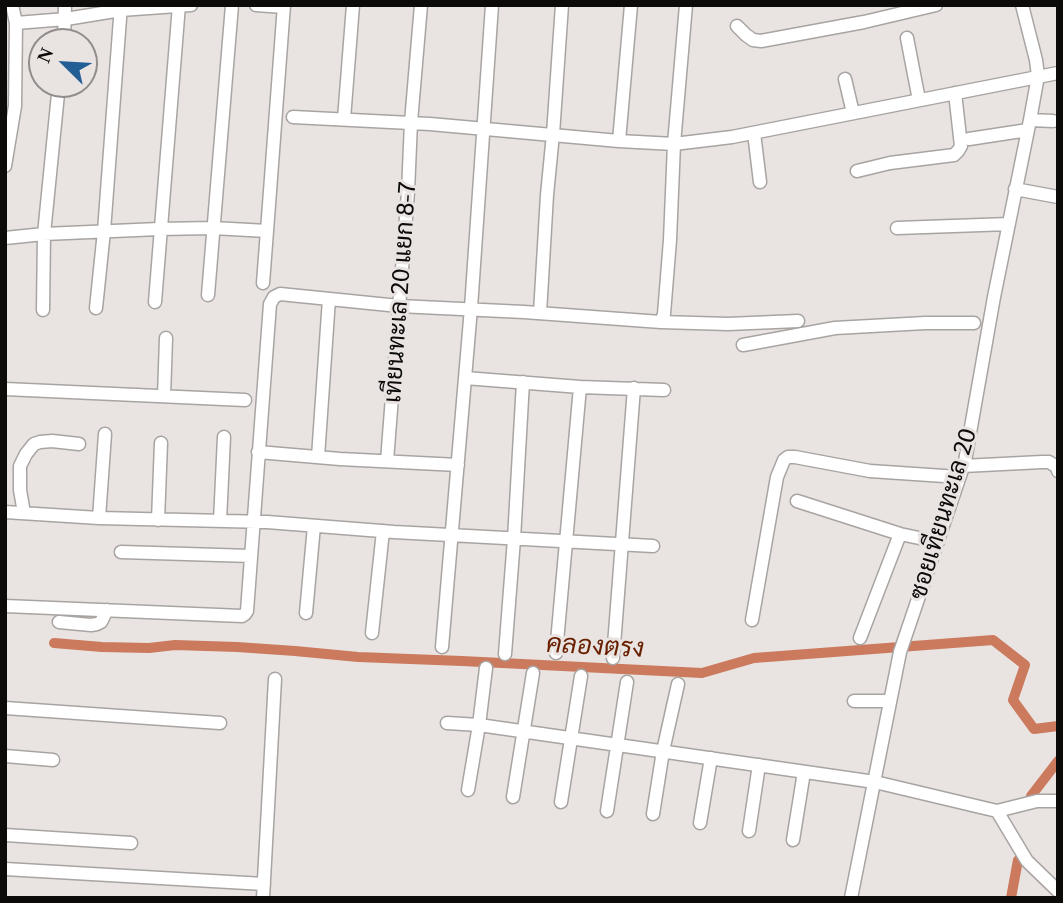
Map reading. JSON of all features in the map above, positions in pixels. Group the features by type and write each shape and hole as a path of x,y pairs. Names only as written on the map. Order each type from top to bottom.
{"street":[{"path":"5,166 15,106 16,23 12,5"},
{"path":"65,5 65,28"},
{"path":"155,302 179,5"},
{"path":"16,23 66,19 121,8 191,5"},
{"path":"208,295 232,5"},
{"path":"256,5 284,6 263,284"},
{"path":"344,119 353,5"},
{"name":"เทียนทะเล 20 แยก 8-7","path":"387,461 421,5"},
{"path":"442,647 471,309 492,5"},
{"path":"540,313 562,5"},
{"path":"619,141 631,5"},
{"path":"656,322 664,314 686,5"},
{"path":"737,26 753,40 761,41 864,22 936,5"},
{"name":"ซอยเทียนทะเล 20","path":"851,898 902,646 961,472 983,323 1009,224 1029,125 1038,76 1022,5"},
{"path":"96,308 121,8"},
{"path":"907,38 919,100"},
{"path":"293,117 411,122 674,144 754,133 1058,73"},
{"path":"845,79 853,113"},
{"path":"857,171 890,163 954,155 961,146 955,93"},
{"path":"43,310 44,234 58,98"},
{"path":"969,139 1054,121"},
{"path":"754,133 760,182"},
{"path":"1015,189 1058,197"},
{"path":"897,228 1009,224"},
{"path":"5,238 159,229 267,231"},
{"path":"5,606 242,615 247,611 270,304 274,297 280,294 399,306 656,322 729,324 798,321"},
{"path":"318,457 329,299"},
{"path":"743,345 835,328 983,323"},
{"path":"164,396 166,338"},
{"path":"465,378 664,390"},
{"path":"505,654 523,382"},
{"path":"556,653 580,387"},
{"path":"612,658 634,388"},
{"path":"5,389 245,400"},
{"path":"99,518 105,434"},
{"path":"220,521 224,437"},
{"path":"24,513 20,466 26,454 34,444 40,442 79,444"},
{"path":"158,520 161,443"},
{"path":"258,452 458,465"},
{"path":"752,620 777,477 788,457 870,471 961,472 1042,462 1049,463 1058,471"},
{"path":"797,501 900,534 938,542"},
{"path":"5,512 99,518 253,522 653,546"},
{"path":"306,613 314,526"},
{"path":"372,633 383,531"},
{"path":"860,638 900,534"},
{"path":"121,552 251,556"},
{"path":"59,622 92,625 101,622 107,610"},
{"path":"468,790 486,668"},
{"path":"513,797 533,673"},
{"path":"561,802 581,676"},
{"path":"5,869 263,891 275,678"},
{"path":"607,811 627,682"},
{"path":"653,814 678,684"},
{"path":"854,701 890,701"},
{"path":"5,708 219,723"},
{"path":"447,723 479,725 876,782 997,811 1037,801 1058,801"},
{"path":"5,756 53,760"},
{"path":"700,823 711,758"},
{"path":"749,831 759,765"},
{"path":"793,840 804,772"},
{"path":"997,811 1027,860 1058,891"},
{"path":"5,835 131,843"}],"waterway":[{"name":"คลองตรง","path":"54,643 102,647 237,647 358,657 702,673 754,658 993,640 1025,665 1013,700 1034,729 1058,726"},
{"path":"1031,796 1058,761"},
{"path":"1011,898 1018,860"}]}
